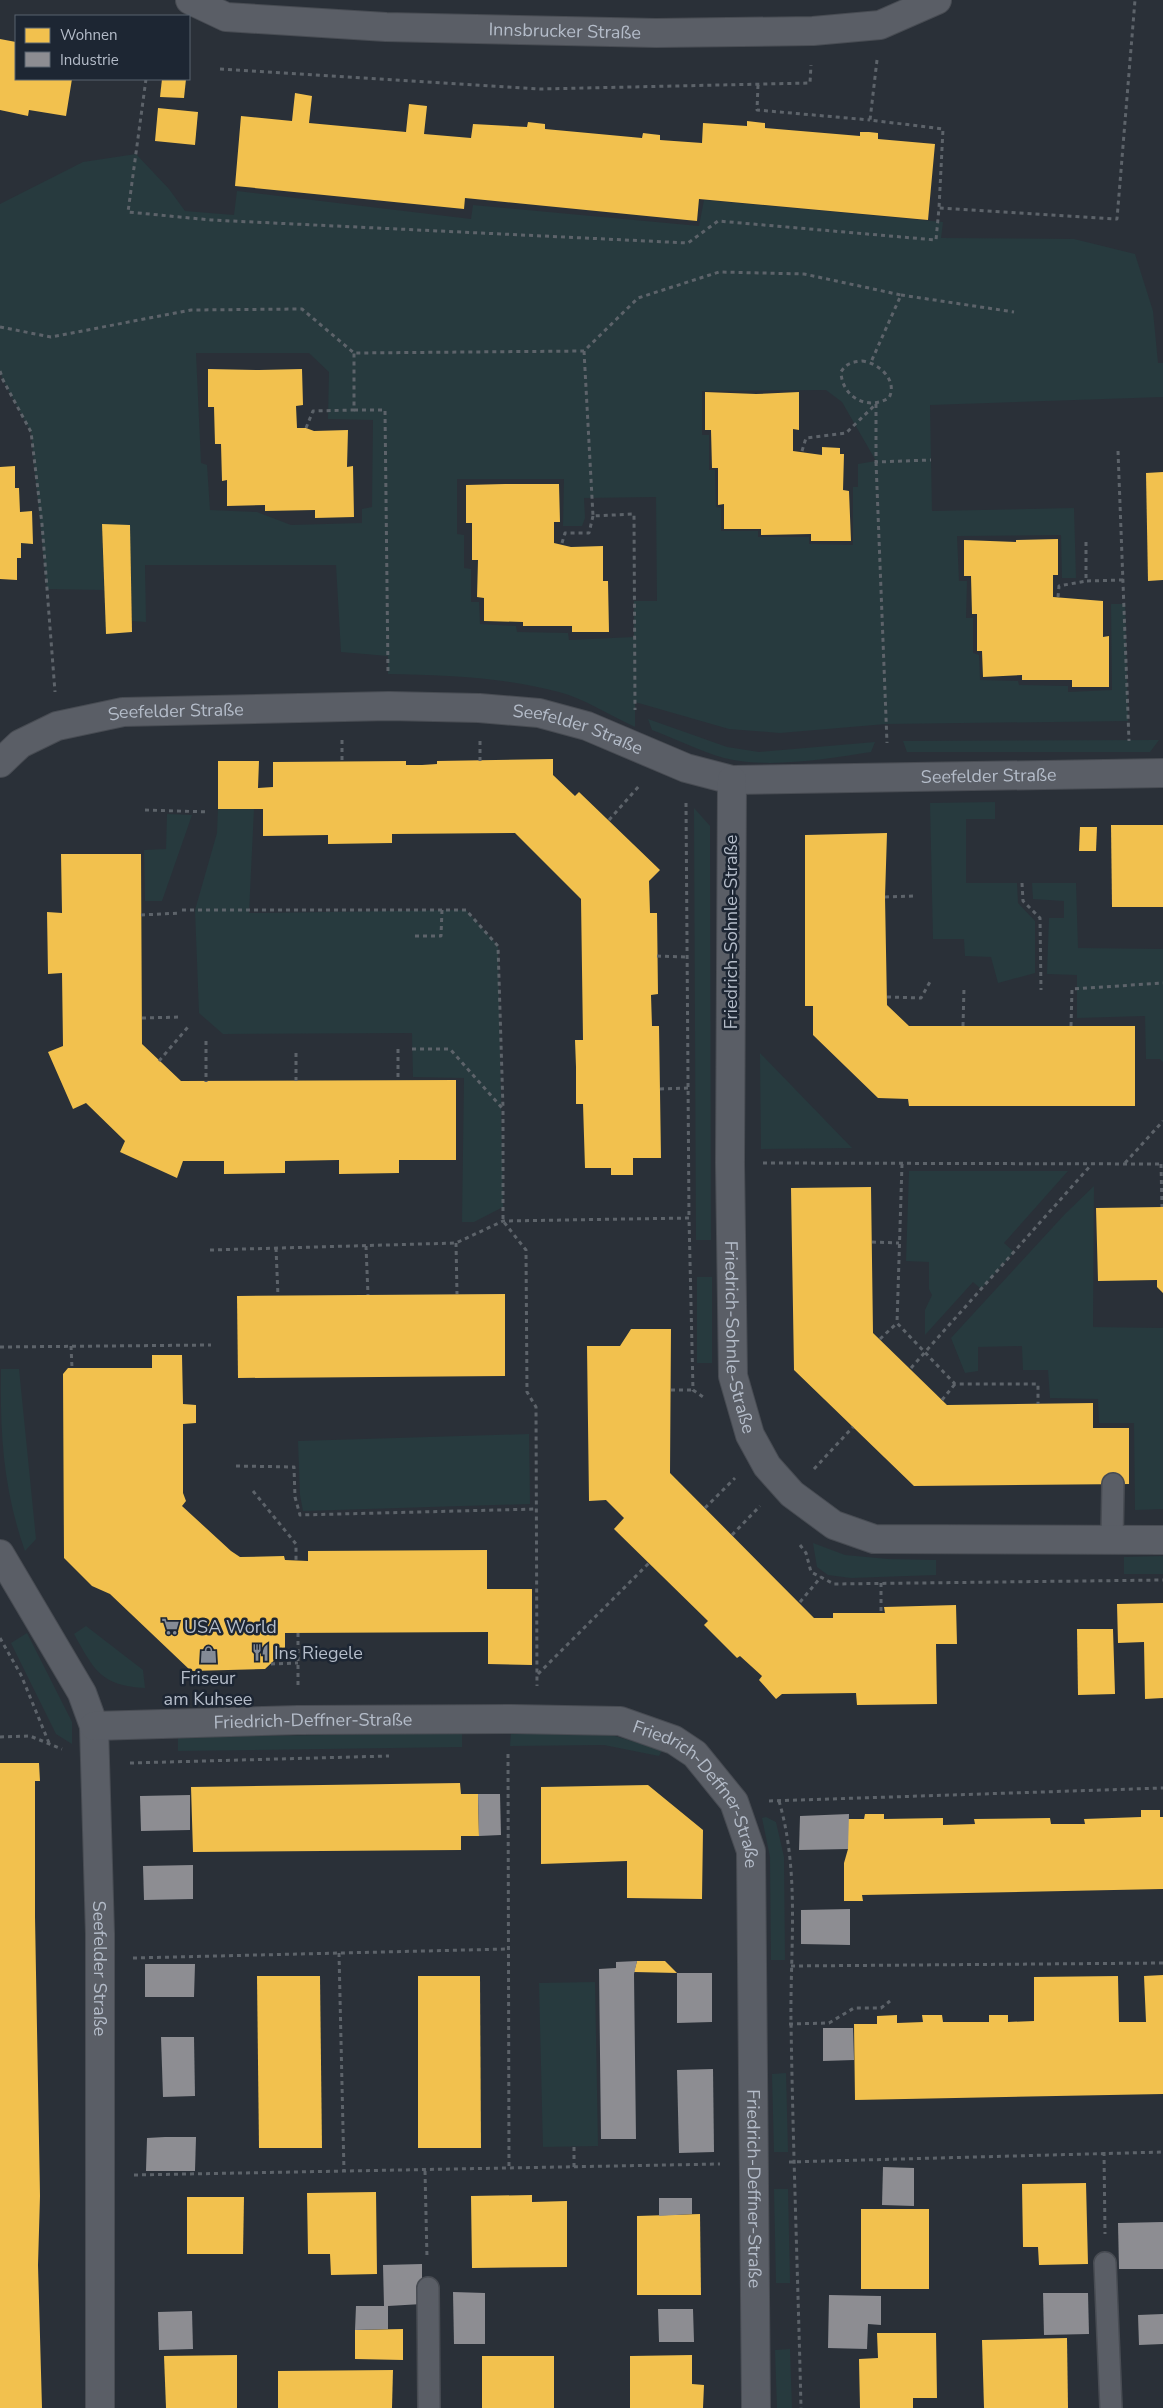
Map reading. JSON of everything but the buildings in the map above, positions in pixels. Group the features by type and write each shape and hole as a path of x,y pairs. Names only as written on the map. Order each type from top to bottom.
{"street":[{"name":"Innsbrucker Straße","path":"190,0 226,17 386,27 656,33 814,32 880,25 937,0"},
{"name":"Seefelder Straße","path":"0,763 20,744 57,726 123,712 388,706 479,708 539,713 587,726 674,763 732,780 1163,773"},
{"name":"Friedrich-Sohnle-Straße","path":"732,780 730,1163 733,1376 750,1435 768,1466 792,1494 834,1526 874,1539 1163,1540"},
{"name":"Seefelder Straße","path":"0,1554 82,1693 94,1726 101,2176 100,2408"},
{"name":"Friedrich-Deffner-Straße","path":"94,1726 298,1720 508,1719 620,1721 674,1740 695,1754 734,1802 751,1851 756,2408"}],"lane":[{"path":"1112,1540 1113,1484"},
{"path":"1105,2263 1111,2408"},
{"path":"428,2288 428,2408"}],"path":[{"path":"939,210 939,208 1117,219 1135,0"},
{"path":"870,120 880,25"},
{"path":"220,69 540,89 810,83 814,32"},
{"path":"146,80 128,212 211,220 688,243 718,221 936,240 943,128 757,110 758,85"},
{"path":"0,327 51,336 191,310 302,309 354,353 584,351 638,298 719,272 804,274 900,295 1014,312"},
{"path":"871,362 900,295"},
{"path":"562,544 565,533 589,533 593,516 584,351"},
{"path":"354,353 354,410"},
{"path":"802,451 806,438 846,433 876,404 889,398 891,386 887,375 871,362 850,363 841,372 845,388 855,398 876,404"},
{"path":"0,371 31,432 42,524 57,726"},
{"path":"876,404 876,462 889,776"},
{"path":"306,428 313,410 385,410 388,706"},
{"path":"1118,451 1130,773"},
{"path":"876,462 931,460"},
{"path":"593,516 634,514 635,746"},
{"path":"1086,542 1086,582"},
{"path":"1058,597 1059,586 1086,582 1124,580"},
{"path":"609,820 674,763"},
{"path":"674,763 687,957 689,1218 693,1390"},
{"path":"145,810 209,812"},
{"path":"1022,883 1023,901 1040,918 1041,990"},
{"path":"884,897 916,896"},
{"path":"415,936 441,936 442,910"},
{"path":"141,915 182,912 466,910 498,946 504,1109 503,1221 526,1250 527,1392 536,1407 538,1720"},
{"path":"657,956 687,957"},
{"path":"887,997 921,998 931,980"},
{"path":"1071,1026 1072,989 1163,983"},
{"path":"963,1026 964,988"},
{"path":"142,1018 181,1017"},
{"path":"159,1061 188,1028"},
{"path":"206,1041 206,1082"},
{"path":"398,1049 398,1081"},
{"path":"412,1049 450,1049 504,1109"},
{"path":"296,1050 296,1081"},
{"path":"660,1089 688,1088"},
{"path":"1125,1164 1163,1121"},
{"path":"730,1163 1162,1164 1162,1207"},
{"path":"902,1164 897,1323 955,1384 1038,1384 1038,1404"},
{"path":"911,1368 1092,1165"},
{"path":"210,1250 456,1243 503,1221 689,1218"},
{"path":"872,1242 899,1243"},
{"path":"456,1243 458,1294"},
{"path":"366,1246 368,1295"},
{"path":"276,1248 278,1296"},
{"path":"880,1339 897,1323"},
{"path":"0,1346 211,1345"},
{"path":"71,1346 72,1368"},
{"path":"942,1400 955,1384"},
{"path":"671,1390 693,1390 707,1400"},
{"path":"792,1494 853,1427"},
{"path":"236,1466 294,1467 295,1497 300,1515 537,1509"},
{"path":"734,1471 743,1484"},
{"path":"705,1508 737,1476"},
{"path":"253,1491 296,1544 296,1560"},
{"path":"754,1498 767,1511"},
{"path":"732,1535 760,1506"},
{"path":"797,1540 806,1553 812,1572 834,1584 1163,1580"},
{"path":"538,1674 649,1563"},
{"path":"800,1602 821,1577"},
{"path":"881,1583 881,1613"},
{"path":"298,1633 298,1720"},
{"path":"0,1638 21,1675 49,1744"},
{"path":"271,1664 298,1663"},
{"path":"508,1719 507,1949 509,2168"},
{"path":"0,1737 30,1736 95,1764 390,1756"},
{"path":"498,1754 517,1753"},
{"path":"734,1802 1163,1788"},
{"path":"779,1801 790,1854 791,2024 801,2408"},
{"path":"99,1959 507,1949"},
{"path":"339,1953 344,2172"},
{"path":"753,1968 791,1966 1163,1963"},
{"path":"754,2026 829,2023 854,2008 881,2008 890,2001"},
{"path":"574,2147 574,2168"},
{"path":"101,2176 574,2168 1104,2152 1163,2152"},
{"path":"1104,2152 1105,2263"},
{"path":"425,2171 428,2288"}],"green space":[{"path":"136,154 169,189 185,211 234,215 237,191 471,219 473,205 699,226 704,200 943,222 941,238 1074,239 1135,254 1153,311 1158,363 1163,363 1163,397 930,405 932,511 1074,508 1076,578 1062,578 1061,535 957,536 959,581 967,581 966,618 973,618 973,653 979,655 980,680 1018,681 1019,685 1068,686 1068,692 1112,690 1111,604 1125,604 1128,721 886,724 780,733 729,729 635,702 635,727 587,703 559,692 495,680 452,676 388,674 388,656 341,652 336,565 145,565 146,622 132,621 129,525 102,525 104,590 47,589 31,432 0,371 0,204 83,162","holes":["196,353 309,353 329,372 328,419 373,420 372,507 362,509 362,523 291,525 257,512 210,510 207,465 201,463","826,390 842,402 876,461 858,464 858,487 853,487 853,545 809,544 809,537 758,537 758,531 721,531 721,508 716,507 715,470 709,470 709,435 702,435 702,391","457,479 564,479 563,526 582,526 585,518 584,498 656,497 657,601 634,601 634,637 569,640 568,633 517,632 516,626 480,624 479,602 471,602 471,569 464,568 464,535 457,534"]},
{"path":"648,719 727,747 759,752 875,742 871,752 797,762 759,763 724,758 697,748 652,730"},
{"path":"1159,740 1150,752 907,752 903,741"},
{"path":"995,802 995,819 966,819 966,883 1017,883 1018,903 1035,921 1035,973 998,983 991,957 965,956 964,939 933,939 930,803"},
{"path":"694,808 710,826 711,1240 696,1240"},
{"path":"218,809 254,809 249,913 466,910 498,946 503,1207 474,1222 462,1222 464,1078 413,1077 412,1033 223,1034 199,1013 195,910 217,833"},
{"path":"167,814 192,815 162,901 145,901 144,850 166,849"},
{"path":"1032,883 1076,883 1078,948 1163,949 1163,1062 1160,1059 1146,1059 1145,1016 1077,1018 1077,975 1047,974 1049,918 1064,918 1064,901 1033,899"},
{"path":"760,1053 852,1148 761,1149"},
{"path":"909,1171 1068,1171 1004,1243 1014,1252 981,1289 973,1282 925,1335 925,1310 932,1295 929,1289 929,1262 906,1261"},
{"path":"1094,1186 1093,1327 1163,1328 1163,1509 1135,1510 1134,1423 1099,1423 1098,1399 1050,1398 1048,1370 1023,1370 1022,1346 978,1347 978,1371 965,1373 951,1338 1065,1214"},
{"path":"697,1277 712,1277 712,1363 697,1363"},
{"path":"1,1369 19,1369 36,1539 25,1551 12,1506 4,1461 1,1416"},
{"path":"529,1434 530,1504 303,1511 300,1495 298,1441"},
{"path":"813,1543 845,1555 888,1559 936,1560 936,1575 851,1578 828,1575 817,1567"},
{"path":"1163,1556 1163,1574 1124,1574 1124,1557"},
{"path":"86,1626 143,1670 145,1688 118,1684 100,1674 87,1657 74,1634"},
{"path":"27,1633 72,1722 72,1744 56,1734 11,1643"},
{"path":"511,1732 605,1733 662,1750 659,1756 604,1745 510,1746"},
{"path":"462,1733 462,1747 178,1751 178,1737"},
{"path":"766,1817 776,1822 784,1857 785,1960 771,1960 770,1857 762,1818"},
{"path":"595,1982 598,2146 543,2147 539,1983"},
{"path":"786,2073 788,2152 774,2152 772,2074"},
{"path":"774,2189 788,2189 790,2283 776,2283"},
{"path":"790,2349 792,2408 777,2408 775,2350"}],"place":[{"name":"USA World","path":"170,1627"},
{"name":"Ins Riegele","path":"260,1653"},
{"name":"Friseur am Kuhsee","path":"208,1655"}]}
